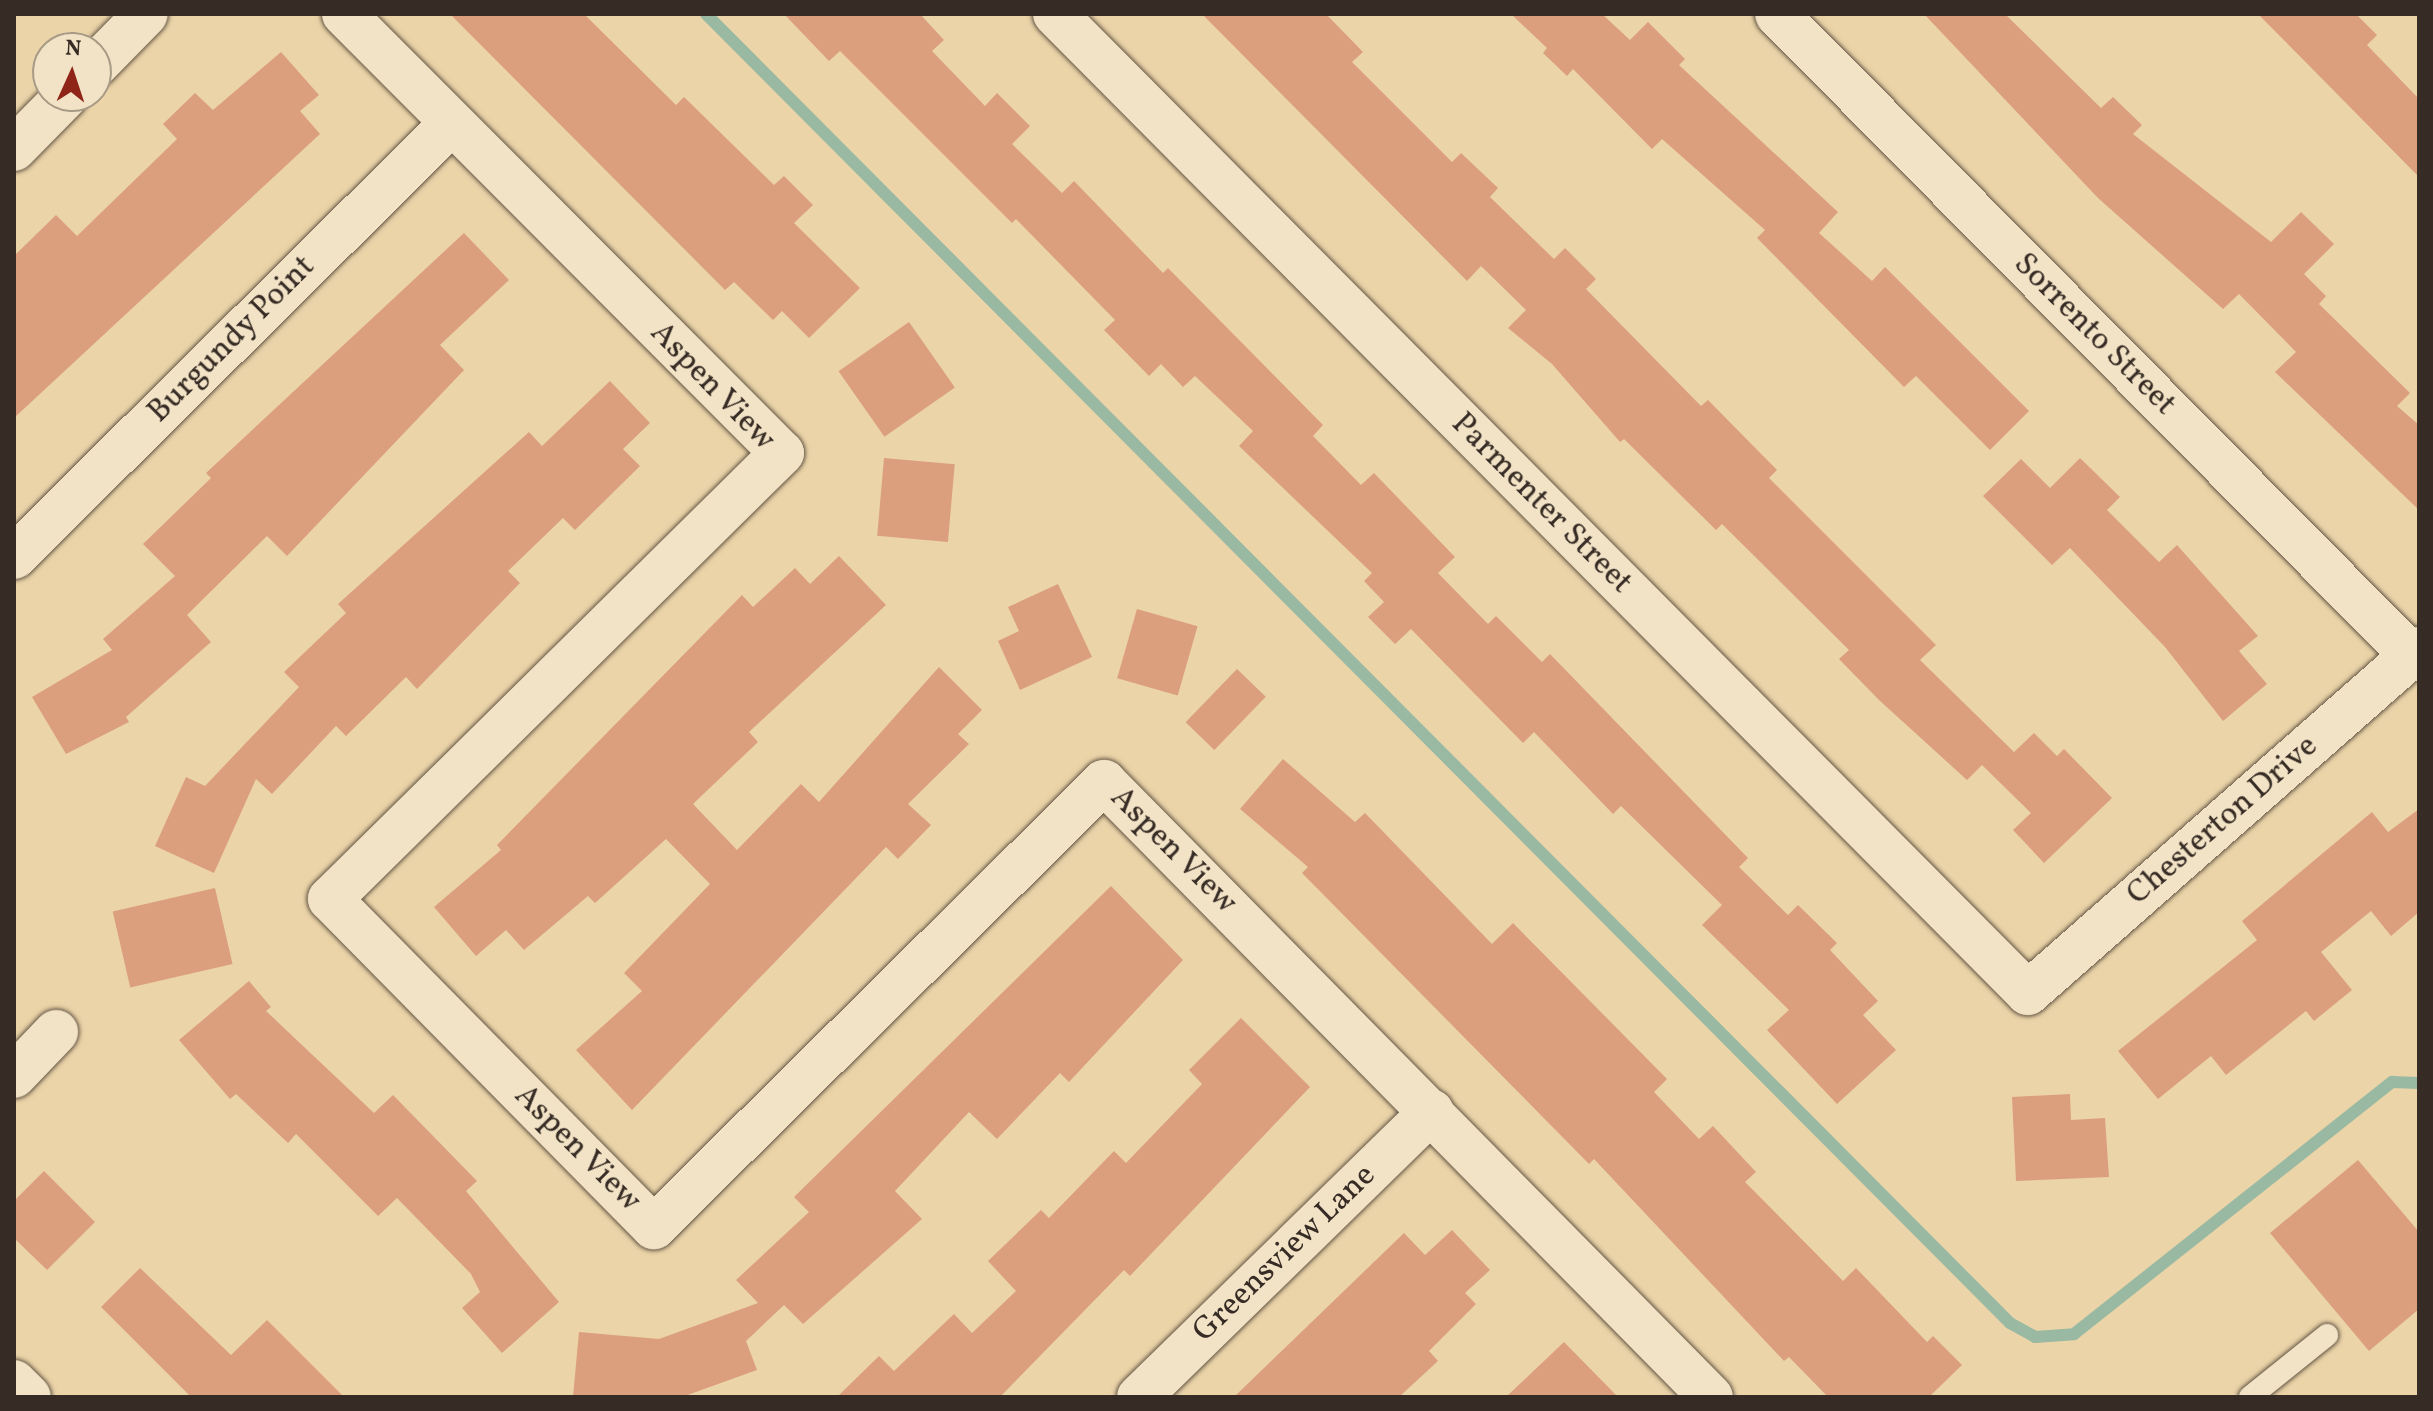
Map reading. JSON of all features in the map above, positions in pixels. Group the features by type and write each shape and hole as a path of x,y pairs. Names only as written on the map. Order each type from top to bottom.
{"street":[{"path":"112,49 146,14"},
{"name":"Aspen View","path":"344,14 782,453 330,899 643,1216 654,1227 1104,782 1711,1397"},
{"name":"Parmenter Street","path":"1055,14 2028,993"},
{"name":"Sorrento Street","path":"1777,14 2415,652"},
{"path":"14,149 50,112"},
{"name":"Burgundy Point","path":"14,557 451,124"},
{"name":"Chesterton Drive","path":"2028,993 2415,652"},
{"path":"14,1076 56,1032"},
{"name":"Greensview Lane","path":"1139,1397 1432,1111"},
{"path":"14,1382 29,1397"}],"lane":[{"path":"2250,1397 2327,1335"}],"building":[{"path":"450,14 584,14 676,105 684,97 774,185 784,176 813,205 794,223 860,288 809,338 782,311 773,320 734,282 725,290"},
{"path":"784,14 920,14 944,40 932,51 985,106 997,93 1030,126 1012,144 1062,193 1074,181 1163,273 1168,268 1323,425 1313,436 1361,485 1374,473 1455,557 1438,573 1488,624 1496,616 1542,662 1550,654 1748,858 1739,867 1788,915 1798,905 1837,943 1830,950 1878,1001 1863,1015 1896,1050 1837,1104 1767,1030 1789,1010 1702,925 1722,905 1621,806 1613,814 1534,732 1523,743 1411,629 1395,644 1368,617 1384,602 1364,581 1372,573 1239,446 1253,431 1195,376 1183,387 1161,364 1149,376 1104,330 1115,320 1016,219 1012,223 840,51 829,61"},
{"path":"1202,14 1326,14 1363,52 1352,62 1452,162 1461,153 1498,188 1490,197 1554,259 1565,248 1596,279 1586,289 1701,406 1708,400 1777,470 1769,478 1936,645 1920,660 2014,752 2034,733 2057,756 2064,749 2112,798 2044,863 2013,830 2031,813 1982,765 1967,780 1879,700 1839,659 1849,650 1722,524 1716,530 1624,439 1620,442 1552,364 1508,328 1526,310 1481,266 1467,281"},
{"path":"1511,14 1602,14 1630,40 1648,22 1685,59 1679,65 1838,212 1819,233 1872,281 1885,267 2029,411 1990,450 1916,376 1904,387 1757,238 1765,230 1662,139 1652,149 1573,69 1567,76 1543,53 1547,48"},
{"path":"1924,14 2005,14 2101,108 2113,97 2142,125 2133,134 2271,242 2301,212 2334,244 2304,274 2326,296 2319,304 2410,393 2397,406 2419,425 2419,510 2275,372 2296,352 2239,294 2223,309 2098,198"},
{"path":"2258,14 2356,14 2377,35 2367,45 2419,99 2419,177"},
{"path":"281,52 319,95 300,111 320,134 14,418 14,256 56,215 77,236 177,139 163,124 195,93 213,110"},
{"path":"464,233 509,280 440,345 464,370 287,556 267,536 187,615 211,642 126,717 129,722 66,754 32,697 112,650 103,639 175,576 143,544 211,478 206,473"},
{"path":"909,322 955,388 884,437 839,371"},
{"path":"610,381 650,423 623,449 640,466 575,530 563,518 508,571 520,583 417,689 406,677 346,736 336,726 272,794 256,779 214,873 155,846 186,777 205,786 299,687 284,672 346,613 338,604 529,432 542,446"},
{"path":"884,458 955,464 948,542 877,536"},
{"path":"2080,458 2120,497 2107,510 2159,562 2177,545 2258,636 2239,651 2267,684 2223,721 2165,647 2070,548 2052,565 1983,496 2021,459 2050,488"},
{"path":"839,556 886,605 749,732 758,742 693,804 737,850 801,784 819,802 939,667 982,710 958,734 969,744 908,804 931,825 898,859 886,847 632,1110 576,1050 642,991 624,973 710,884 666,839 595,903 588,896 524,950 506,930 476,956 434,907 501,850 497,845 742,595 753,607 795,568 810,584"},
{"path":"1058,584 1092,657 1020,690 998,641 1019,631 1008,607"},
{"path":"1137,609 1198,626 1178,696 1117,678"},
{"path":"1237,669 1266,697 1214,750 1186,722"},
{"path":"1283,759 1355,822 1365,813 1492,944 1513,923 1667,1079 1654,1092 1699,1139 1713,1126 1756,1172 1745,1182 1843,1281 1856,1268 1927,1342 1933,1336 1962,1365 1929,1397 1828,1397 1789,1357 1784,1361 1594,1159 1589,1164 1302,873 1308,867 1240,809"},
{"path":"2419,809 2419,912 2391,936 2371,911 2321,952 2352,990 2314,1021 2306,1011 2226,1075 2211,1056 2158,1099 2118,1051 2257,940 2242,921 2372,812 2388,832"},
{"path":"1111,886 1183,960 1069,1082 1060,1073 997,1139 969,1112 895,1191 922,1219 803,1324 784,1305 746,1341 757,1370 682,1397 573,1397 579,1332 659,1339 758,1303 736,1280 809,1212 794,1197"},
{"path":"215,888 233,964 130,988 113,912"},
{"path":"249,981 271,1007 266,1011 374,1113 393,1095 477,1181 466,1191 559,1302 502,1353 462,1308 480,1292 471,1274 397,1198 378,1216 296,1134 288,1143 236,1094 230,1099 179,1040"},
{"path":"1241,1018 1310,1087 1130,1276 1124,1270 1000,1397 837,1397 879,1356 894,1371 954,1314 972,1333 1016,1291 988,1261 1041,1210 1049,1218 1114,1151 1126,1163 1202,1084 1189,1070"},
{"path":"2070,1094 2071,1120 2105,1118 2109,1177 2016,1181 2012,1097"},
{"path":"2358,1160 2419,1232 2419,1309 2369,1351 2270,1233"},
{"path":"44,1171 95,1222 47,1270 14,1238 14,1201"},
{"path":"1452,1230 1490,1270 1465,1293 1476,1304 1429,1351 1438,1361 1399,1397 1234,1397 1404,1233 1425,1255"},
{"path":"140,1268 231,1355 267,1320 344,1397 191,1397 101,1307"},
{"path":"1564,1342 1618,1397 1506,1397"}],"waterway":[{"path":"706,14 2010,1323 2035,1337 2074,1334 2392,1082 2419,1083"}]}
